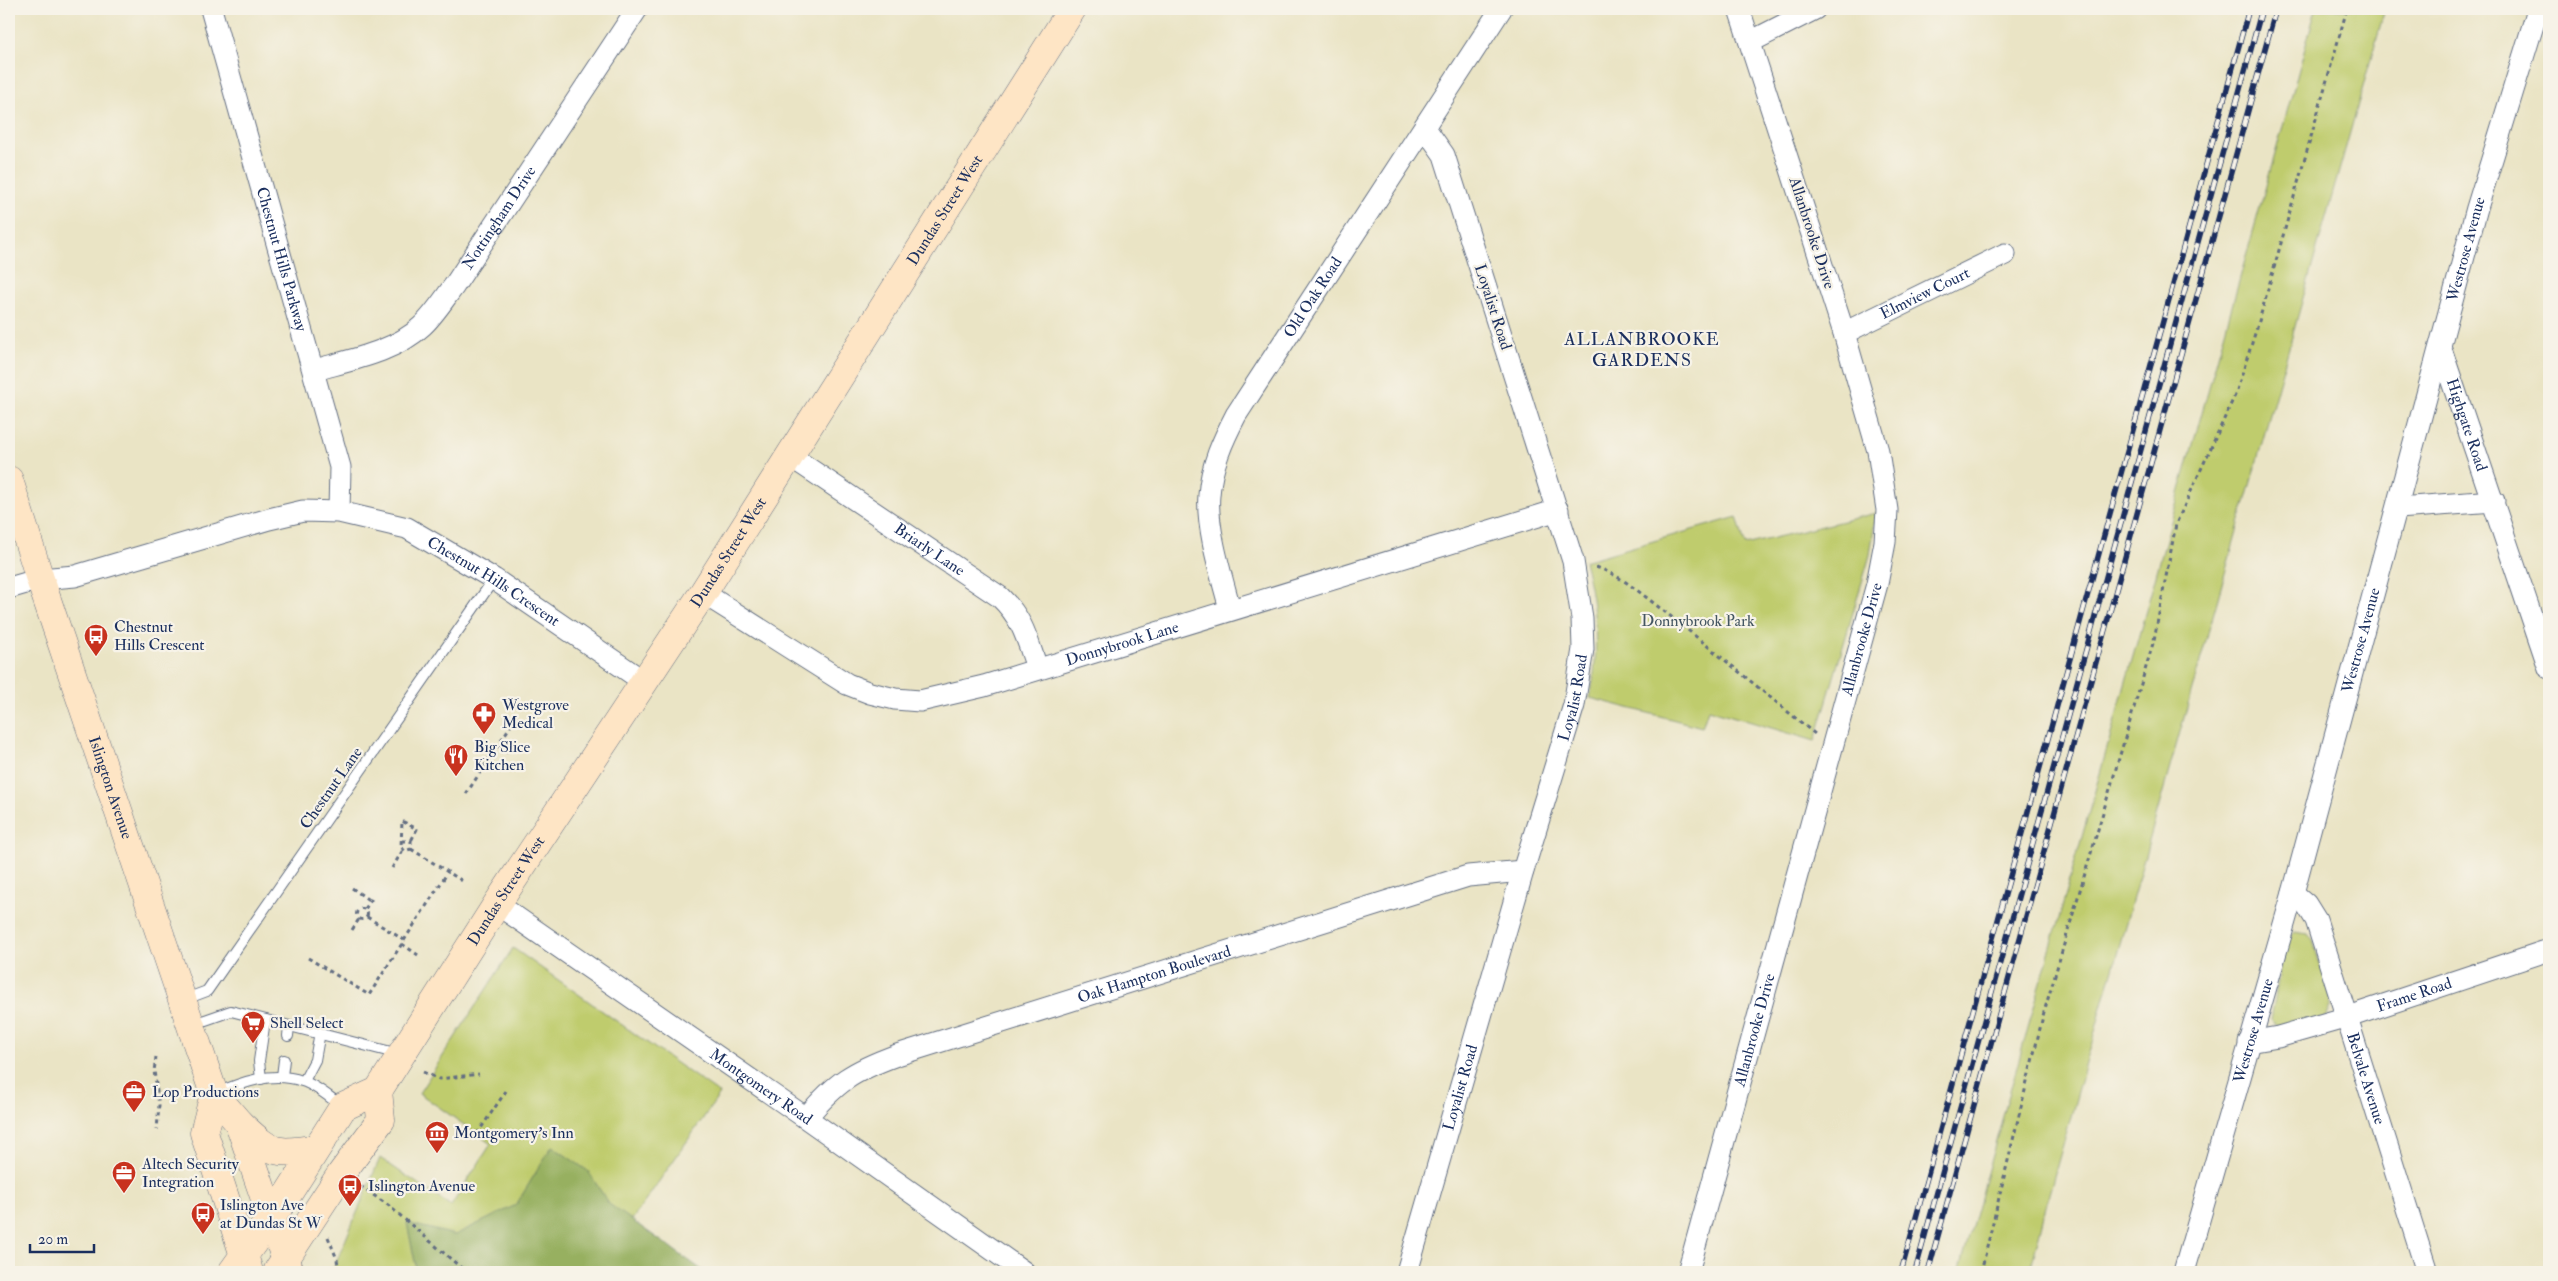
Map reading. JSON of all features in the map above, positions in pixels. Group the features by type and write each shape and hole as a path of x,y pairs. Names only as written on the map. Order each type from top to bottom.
{"main road":[{"name":"Dundas Street West","path":"378,1091 497,904 703,593 1072,9"},
{"name":"Islington Avenue","path":"9,480 40,580 214,1094 240,1123 284,1268"},
{"path":"242,1267 270,1217 286,1197 343,1107 378,1091 381,1120 284,1268"},
{"path":"214,1094 204,1133 242,1267"},
{"path":"240,1123 263,1145 276,1152 287,1153 316,1148"}],"street":[{"name":"Chestnut Hills Parkway","path":"211,9 340,467 339,512"},
{"name":"Nottingham Drive","path":"314,370 383,349 408,338 423,326 454,286 637,9"},
{"name":"Old Oak Road","path":"1230,610 1210,516 1208,496 1221,444 1236,415 1501,9"},
{"name":"Allanbrooke Drive","path":"1688,1272 1876,584 1885,542 1887,510 1878,452 1844,333 1739,9"},
{"path":"1750,42 1815,9"},
{"path":"2540,9 2549,11"},
{"name":"Westrose Avenue","path":"2184,1272 2293,893 2441,349 2477,208 2540,9"},
{"name":"Loyalist Road","path":"1407,1272 1523,871 1574,705 1579,682 1583,634 1573,561 1558,510 1444,156 1425,128"},
{"name":"Elmview Court","path":"1844,333 2005,254"},
{"name":"Highgate Road","path":"2441,349 2549,668"},
{"name":"Briarly Lane","path":"790,456 1000,597 1014,610 1022,623 1037,668"},
{"path":"2398,508 2494,501"},
{"name":"Donnybrook Lane","path":"703,593 848,684 895,699 920,701 943,697 1558,510"},
{"name":"Chestnut Hills Crescent","path":"9,588 40,580 75,576 269,518 303,511 339,512 407,528 494,579 643,682"},
{"name":"Oak Hampton Boulevard","path":"806,1118 824,1096 843,1079 897,1055 1468,876 1523,871"},
{"name":"Belvale Avenue","path":"2293,893 2306,904 2316,920 2427,1272"},
{"name":"Montgomery Road","path":"497,904 1024,1272"},
{"name":"Frame Road","path":"2249,1042 2278,1037 2348,1017 2549,950"}],"lane":[{"name":"Chestnut Lane","path":"186,1013 207,991 494,579"},
{"path":"186,1013 231,1011 265,1020 289,1031 320,1032 401,1054"},
{"path":"262,1079 259,1061 265,1020"},
{"path":"304,1081 314,1060 320,1032"},
{"path":"282,1076 284,1060"},
{"path":"214,1094 239,1083 282,1076 304,1081 343,1107"}],"path":[{"path":"1981,1272 2044,1012 2154,640 2176,524 2236,393 2251,348 2347,9"},
{"path":"1573,561 1604,570 1633,588 1718,653 1831,746"},
{"path":"466,794 516,716"},
{"path":"498,745 510,754"},
{"path":"403,850 400,845 402,841 402,821 417,829 411,840 411,849"},
{"path":"402,841 411,840"},
{"path":"403,850 411,849 464,882"},
{"path":"392,868 403,850"},
{"path":"308,958 369,995 448,872"},
{"path":"352,888 370,901"},
{"path":"352,930 359,919 357,912 364,909 373,897"},
{"path":"364,909 368,913 367,917"},
{"path":"367,917 404,940"},
{"path":"359,919 364,920 367,917"},
{"path":"402,944 418,955"},
{"path":"156,1057 154,1071 159,1105 157,1130"},
{"path":"422,1072 439,1079 479,1074"},
{"path":"477,1134 506,1091"},
{"path":"355,1182 388,1205 466,1272"},
{"path":"327,1234 337,1259 339,1272"}],"green space":[{"path":"2316,9 2385,9 2049,1194 2030,1272 1959,1272"},
{"name":"Donnybrook Park","path":"1876,513 1870,555 1815,741 1708,709 1702,727 1590,698 1596,646 1594,612 1584,561 1737,517 1745,545"},
{"path":"2294,932 2308,934 2313,941 2331,1006 2326,1017 2297,1026 2282,1027 2276,1025 2271,1020 2285,942"},
{"path":"513,948 720,1094 616,1243 657,1272 332,1272 380,1158 451,1206 491,1144 419,1093"},
{"path":"552,1146 588,1171 609,1204 705,1272 417,1272 407,1223 455,1235 516,1205"}],"railway":[{"path":"1901,1272 2249,9"},
{"path":"1915,1272 2262,9"},
{"path":"1928,1272 2276,9"}],"place":[{"name":"Chestnut Hills Crescent","path":"96,657"},
{"name":"Westgrove Medical","path":"484,735"},
{"name":"Big Slice Kitchen","path":"456,777"},
{"name":"Shell Select","path":"253,1044"},
{"name":"Lop Productions","path":"134,1113"},
{"name":"Montgomery's Inn","path":"437,1154"},
{"name":"Altech Security Integration","path":"124,1194"},
{"name":"Islington Avenue","path":"350,1207"},
{"name":"Islington Ave at Dundas St W","path":"203,1235"}],"district":[{"name":"ALLANBROOKE GARDENS","path":"1642,349"}]}
